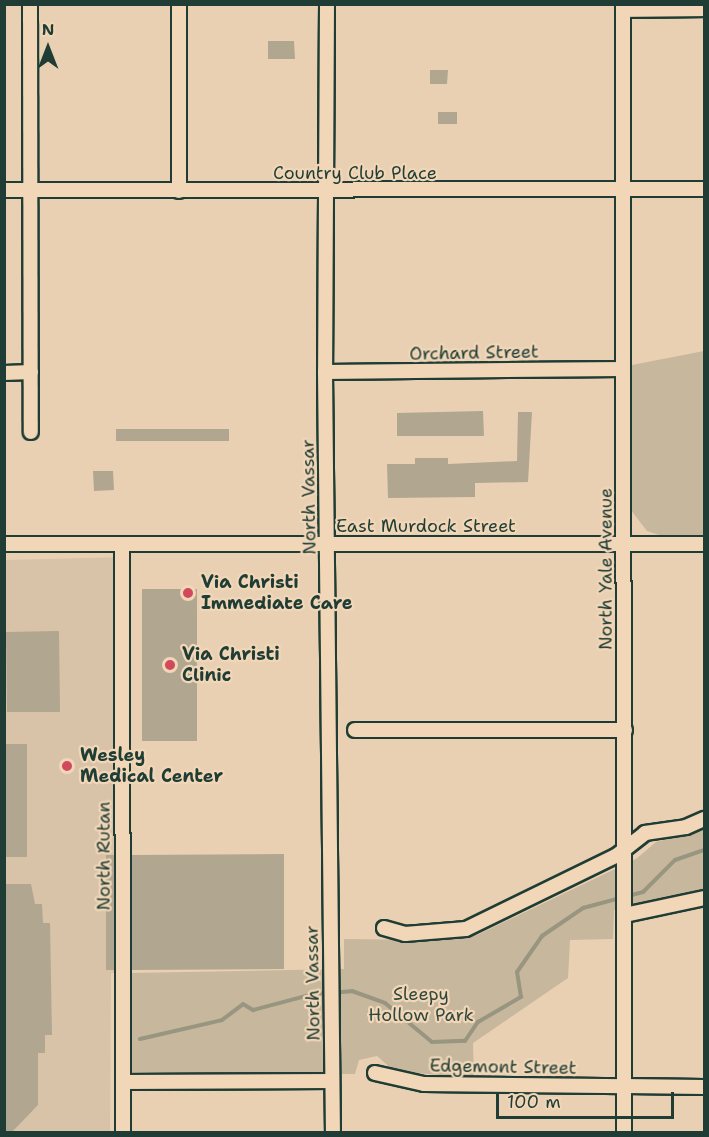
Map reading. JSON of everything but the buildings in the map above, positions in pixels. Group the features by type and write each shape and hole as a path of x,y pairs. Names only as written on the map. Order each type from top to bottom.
{"street":[{"path":"30,4 31,432"},
{"path":"179,4 179,191"},
{"name":"North Vassar","path":"327,4 325,372 329,544 333,1132"},
{"path":"623,7 705,9"},
{"name":"North Yale Avenue","path":"623,7 624,1132"},
{"name":"Country Club Place","path":"4,190 705,189"},
{"name":"Orchard Street","path":"325,372 623,369"},
{"path":"4,373 31,372"},
{"name":"East Murdock Street","path":"4,544 705,544"},
{"name":"North Rutan","path":"122,544 123,1132"},
{"path":"355,730 625,730"},
{"path":"384,928 405,934 466,929 616,856 625,846 645,833 686,827 705,819"},
{"path":"625,913 705,898"},
{"name":"Edgemont Street","path":"375,1073 424,1084 705,1087"},
{"path":"123,1082 332,1081"}],"shaded area":[{"name":"Wesley Medical Center","path":"129,557 129,973 111,973 110,1132 5,1132 4,560"}],"green space":[{"path":"704,351 704,537 662,536 647,531 630,509 632,365"},
{"name":"Sleepy Hollow Park","path":"704,829 704,891 614,910 613,939 570,940 568,978 473,1043 474,1078 394,1071 377,1056 359,1060 355,1074 129,1073 129,973 344,969 344,939 419,940 477,935 636,859 656,842"}],"waterway":[{"path":"628,896 643,892 675,860 704,850"},
{"path":"140,1039 222,1020 243,1004 253,1010 313,994 352,991 385,1003 432,1042 465,1041 478,1022 521,997 517,972 542,936 583,908 621,898"}],"place":[{"name":"Via Christi Immediate Care","path":"188,593"},
{"name":"Via Christi Clinic","path":"170,665"},
{"name":"Wesley Medical Center","path":"67,766"}]}
